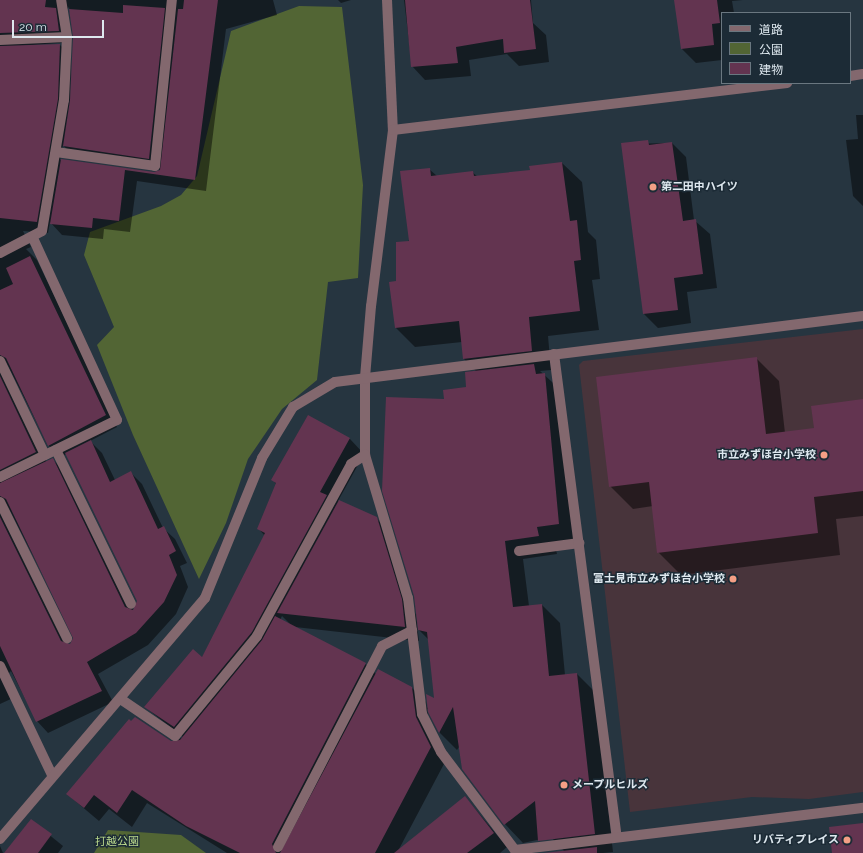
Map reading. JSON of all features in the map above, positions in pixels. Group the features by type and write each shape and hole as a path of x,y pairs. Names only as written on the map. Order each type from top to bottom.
{"street":[{"path":"0,254 33,238 42,231 56,152 67,37 61,0"},
{"path":"56,152 155,166 172,0"},
{"path":"387,0 393,130 365,378 365,455 408,598 422,714 440,752 516,851 617,836 863,808"},
{"path":"0,40 67,37"},
{"path":"851,76 863,74"},
{"path":"393,130 779,84"},
{"path":"0,477 117,420 33,238"},
{"path":"1,835 52,775 122,700 205,598 262,458 293,407 335,382 863,316"},
{"path":"554,354 617,836"},
{"path":"0,361 45,455"},
{"path":"56,450 131,604"},
{"path":"122,700 175,736 257,636 351,464 365,455"},
{"path":"0,502 67,638"},
{"path":"519,551 579,543"},
{"path":"278,847 382,646 412,631"},
{"path":"0,666 52,775"}],"shaded area":[{"name":"富士見市立みずほ台小学校","path":"863,329 863,792 809,799 752,797 630,812 579,365 583,361"}],"green space":[{"path":"299,6 342,7 363,185 358,278 328,282 317,380 282,409 248,459 226,523 199,579 133,435 97,345 114,327 84,255 90,232 161,206 181,195 197,176 231,31"},
{"name":"打越公園","path":"108,830 181,835 206,853 94,853"}],"building":[{"path":"0,0 46,0 45,7 56,8 59,31 0,33"},
{"path":"184,0 218,0 195,180 125,170 119,221 93,218 92,228 50,224 61,159 154,172 160,170 178,9 183,9"},
{"path":"405,0 530,0 536,49 504,53 503,39 456,47 458,63 411,67"},
{"path":"674,0 717,0 720,23 712,24 714,45 681,49"},
{"path":"123,5 165,8 149,159 63,146 70,100 73,37 69,9 123,13"},
{"path":"60,44 58,99 37,222 0,218 0,46"},
{"path":"648,140 649,145 672,142 683,221 696,219 703,274 674,278 678,310 643,314 621,143"},
{"path":"562,162 570,221 577,220 581,260 574,261 580,311 529,317 532,351 463,359 459,321 395,328 389,282 396,281 396,242 409,241 400,171 430,168 431,176 473,171 474,176 530,170 529,166"},
{"path":"30,256 106,415 48,446 6,358 0,355 0,290 13,284 6,268"},
{"path":"757,357 766,434 814,428 811,406 863,399 863,491 814,497 818,533 657,553 649,482 609,487 596,377"},
{"path":"534,364 536,374 545,373 559,524 537,527 539,536 505,541 513,607 542,604 549,676 577,673 595,834 538,841 535,801 504,825 462,769 453,707 439,733 428,712 426,694 434,698 427,632 418,630 414,596 382,491 386,397 444,399 443,390 466,387 465,372"},
{"path":"0,376 36,452 0,470"},
{"path":"308,415 350,438 320,492 327,495 252,632 174,727 144,707 193,649 202,657 265,533 257,529 276,483 271,480"},
{"path":"91,440 110,482 131,471 158,529 164,526 176,551 169,555 177,575 164,602 136,633 87,662 102,691 36,722 0,646 0,517 61,641 70,644 73,638 6,499 0,496 0,483 53,458 125,607 133,610 137,601 65,453"},
{"path":"339,500 377,517 402,599 405,627 277,613"},
{"path":"275,616 366,663 272,844 276,853 240,853 186,826 132,790 117,813 94,795 84,808 66,794 129,719 131,721 135,717 171,741 180,740 262,640"},
{"path":"378,669 412,687 416,717 431,747 375,853 280,853"},
{"path":"465,796 494,833 467,853 394,853"},
{"path":"31,819 52,834 38,853 4,853"},
{"name":"リバティプレイス","path":"863,823 863,853 832,853 829,827"},
{"path":"597,847 597,853 544,853"}],"place":[{"name":"第二田中ハイツ","path":"653,187"},
{"name":"市立みずほ台小学校","path":"824,455"},
{"name":"富士見市立みずほ台小学校","path":"733,579"},
{"name":"メープルヒルズ","path":"564,785"},
{"name":"リバティプレイス","path":"847,840"}]}
